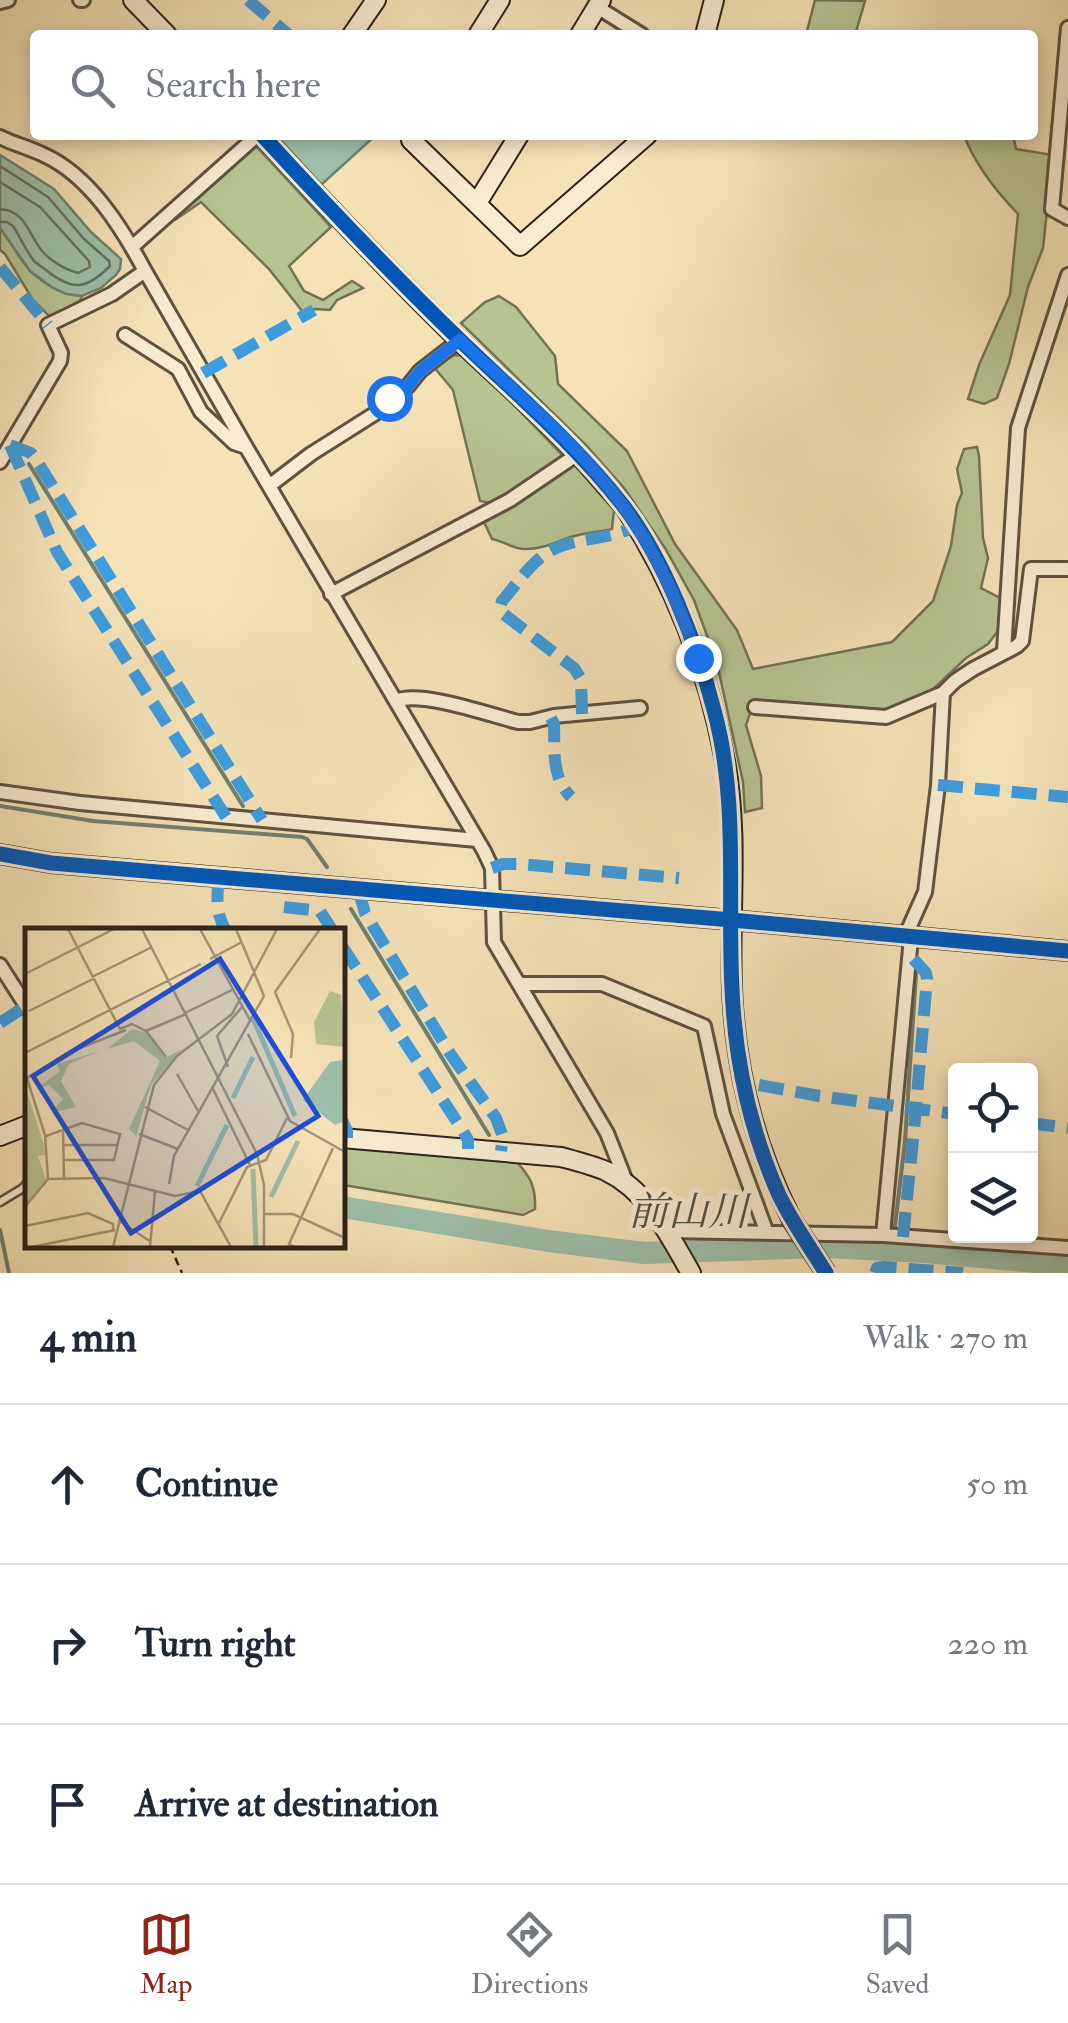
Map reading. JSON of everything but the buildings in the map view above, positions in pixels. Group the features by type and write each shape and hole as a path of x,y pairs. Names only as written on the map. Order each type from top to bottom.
{"street":[{"path":"0,2 8,0"},
{"path":"133,0 161,30"},
{"path":"355,30 376,0"},
{"path":"481,30 500,0"},
{"path":"707,30 714,0"},
{"path":"583,30 599,4 635,30"},
{"path":"1068,28 1052,209 1068,218"},
{"path":"0,137 42,154 79,179 132,247 492,868 494,942 607,1133 626,1184"},
{"path":"132,247 252,140"},
{"path":"267,140 354,236 576,451 623,506 681,611 715,712 726,767 731,824 732,990 748,1111 792,1220 826,1273"},
{"path":"411,140 520,246 641,140"},
{"path":"478,203 516,140"},
{"path":"0,462 58,368 61,353 48,325 112,294 145,271"},
{"path":"1004,651 1018,428 1068,274"},
{"path":"125,335 178,369 202,412 234,442 246,446"},
{"path":"268,486 379,411 389,398 460,340"},
{"path":"331,594 510,500 569,460 576,451"},
{"path":"755,707 886,717 943,692 955,680 1022,641 1031,569 1068,569"},
{"path":"883,1236 908,937 925,892 938,785 943,692"},
{"path":"396,701 404,697 423,698 518,722 640,708"},
{"path":"0,792 477,840"},
{"path":"0,854 51,862 1068,951"},
{"path":"0,965 25,1004"},
{"path":"519,984 602,984 704,1026 723,1114 767,1233"},
{"path":"0,1136 25,1125"},
{"path":"345,1138 561,1156 608,1172 648,1204 689,1270"},
{"path":"668,1235 883,1236 1068,1248"}],"lane":[{"path":"0,1202 25,1186"}],"path":[{"path":"171,1248 182,1273"}],"shaded area":[{"path":"815,0 865,1 856,30 807,30"},
{"path":"966,140 1014,140 1016,149 1053,155 1043,248 997,398 984,404 968,399 1010,295 1018,214 974,157"},
{"path":"255,145 331,227 289,266 304,291 323,300 352,281 363,288 337,300 330,310 303,312 269,269 201,202 175,220 170,219"},
{"path":"0,228 36,276 58,290 82,296 77,310 49,316 33,300 0,250"},
{"path":"499,296 516,307 555,356 558,384 627,451 675,544 737,630 753,669 892,642 933,601 951,546 962,493 957,469 964,449 977,447 979,456 983,538 988,558 981,588 1002,599 1000,628 988,644 966,658 927,695 889,714 754,702 746,725 761,776 762,808 745,812 743,782 717,663 694,600 665,548 624,488 586,445 461,323 485,302"},
{"path":"455,355 467,356 565,458 497,504 480,501 453,390 433,366"},
{"path":"572,462 614,510 612,529 530,549 492,539 483,520"},
{"path":"345,1146 515,1160 525,1171 534,1194 535,1209 523,1215 345,1185"}],"water":[{"path":"280,140 370,140 321,185"},
{"path":"0,155 54,189 91,232 121,259 116,275 101,288 82,296 66,294 30,271 0,228"}],"waterway":[{"path":"29,464 243,806"},
{"name":"前山川","path":"0,806 93,821 302,837 327,867"},
{"name":"前山川","path":"351,909 489,1135"},
{"path":"892,1251 905,1141 916,974"},
{"name":"前山川","path":"345,1207 644,1253 826,1247 1068,1265"},
{"path":"0,1230 9,1273"},
{"name":"前山川","path":"543,1233 548,1241"}],"marked path":[{"path":"248,0 283,30"},
{"path":"0,267 48,325"},
{"path":"203,373 314,310"},
{"path":"10,445 35,458 262,820"},
{"path":"10,445 57,552 226,817"},
{"path":"582,714 581,679 574,668 501,612 502,601 531,566 552,550 636,526"},
{"path":"551,718 557,772 571,797"},
{"path":"938,785 1068,797"},
{"path":"492,868 519,864 679,878"},
{"path":"219,877 218,911 224,928"},
{"path":"361,890 365,913 451,1055 496,1118 503,1137 501,1151"},
{"path":"284,907 320,911 331,928"},
{"path":"345,951 463,1131 468,1149"},
{"path":"903,1237 927,979 909,954"},
{"path":"0,1023 25,1007"},
{"path":"759,1085 948,1113"},
{"path":"1038,1124 1068,1128"},
{"path":"345,1127 347,1138"},
{"path":"875,1273 877,1268 884,1267 963,1273"}],"cycle path":[{"path":"267,140 411,291 585,461 622,504 665,576 698,658 722,744 731,849 734,1016 746,1094 779,1195 826,1273"},
{"path":"0,854 51,863 1068,951"}],"route":[{"path":"389,398 460,340 576,451 623,506 657,562 698,658"}]}
